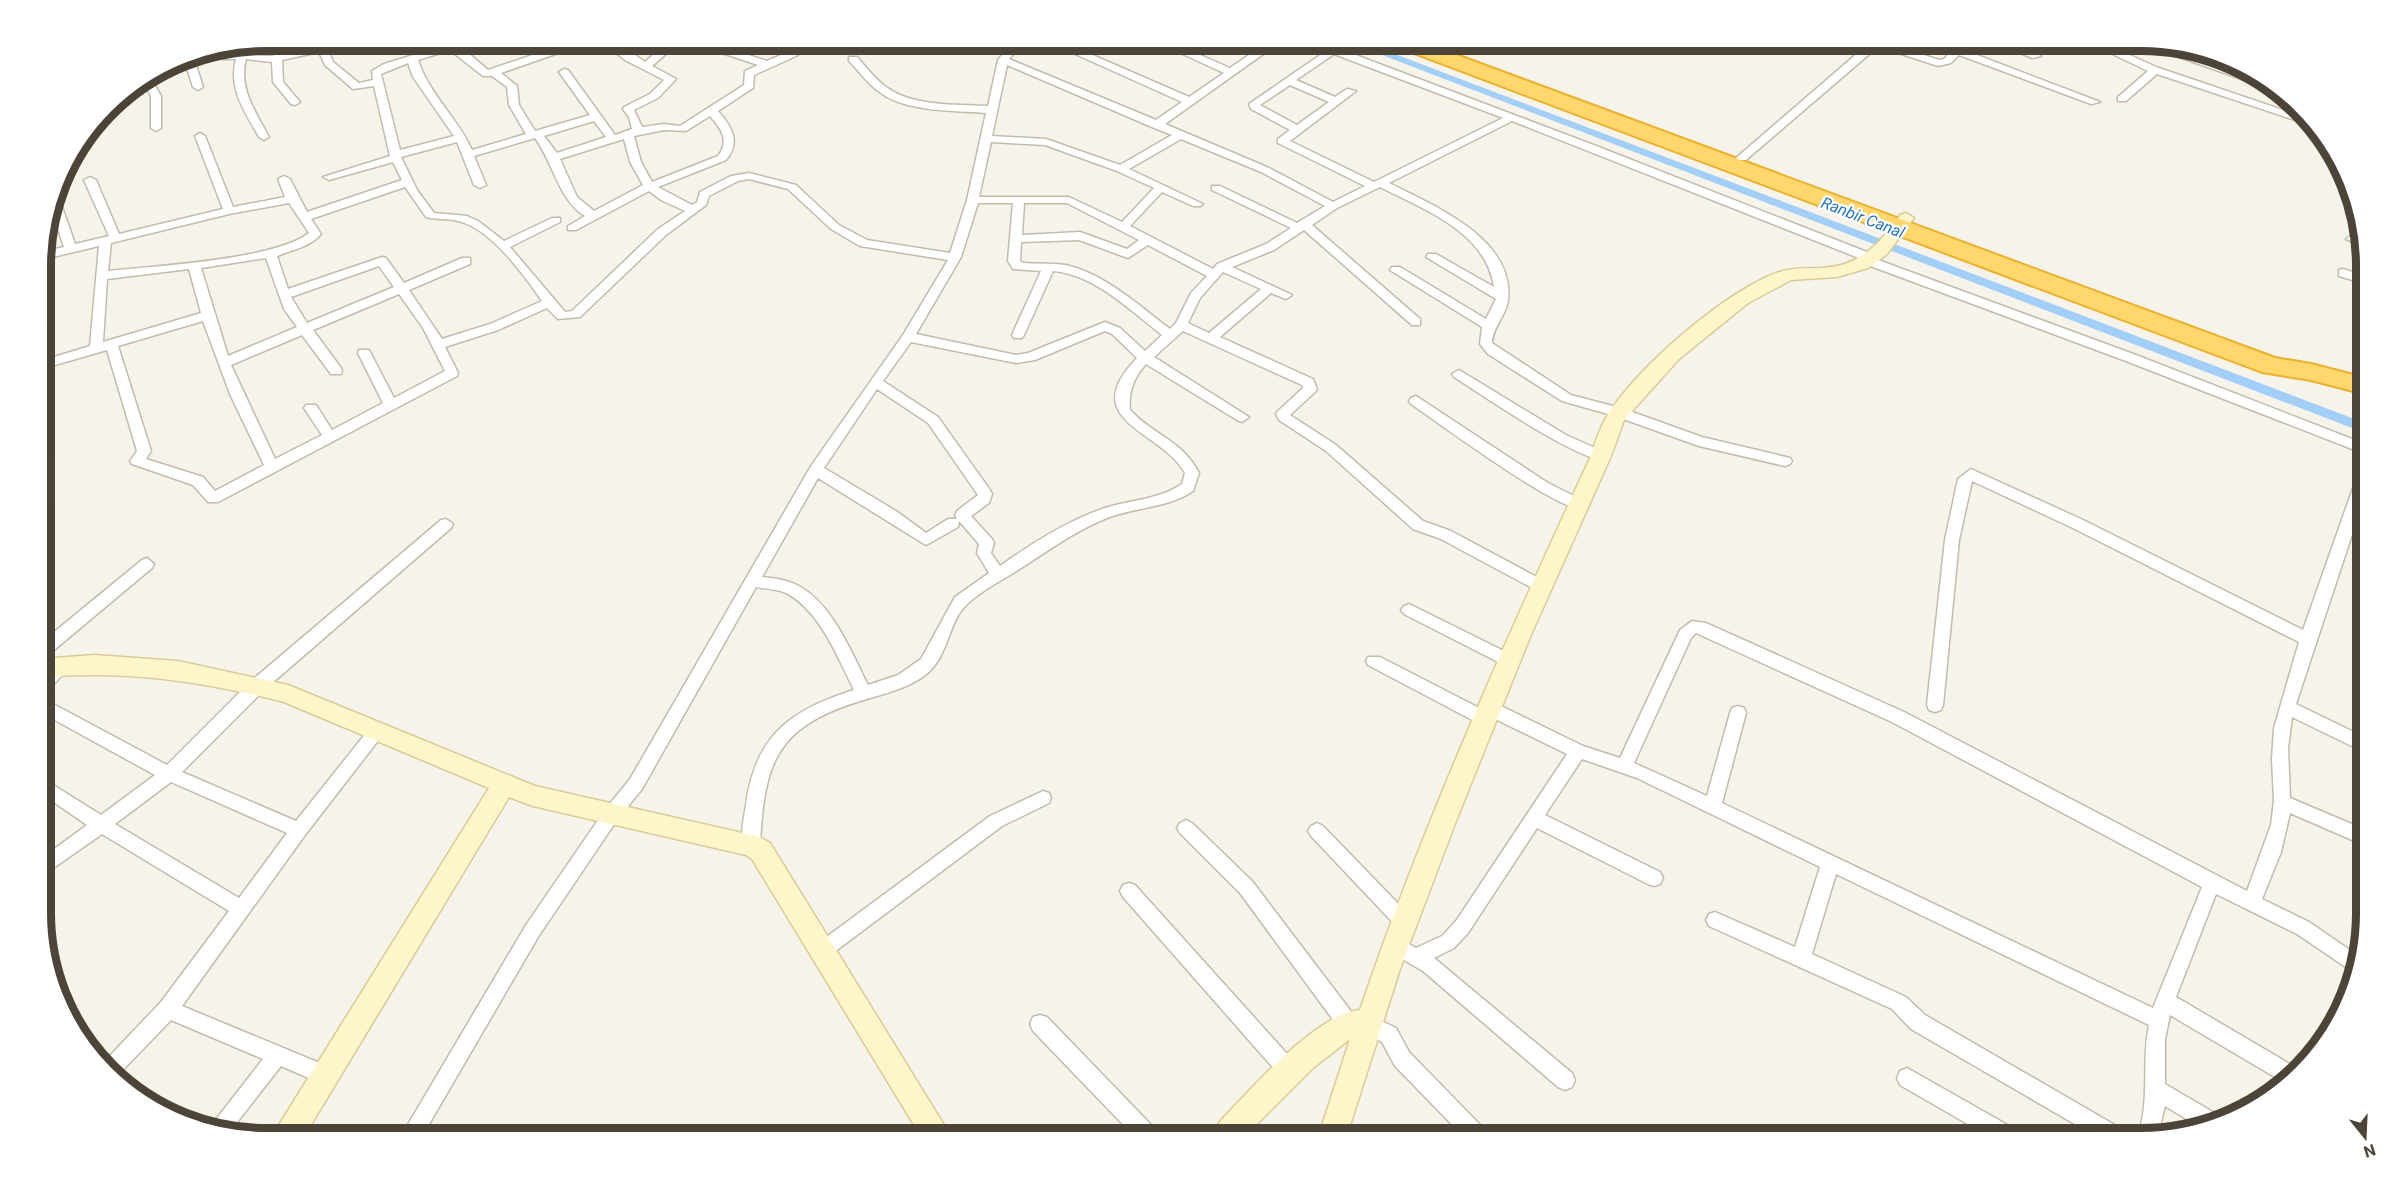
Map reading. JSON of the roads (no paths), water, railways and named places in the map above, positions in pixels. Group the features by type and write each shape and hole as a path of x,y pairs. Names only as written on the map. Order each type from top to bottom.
{"highway":[{"path":"1427,51 2271,366 2311,372 2356,384"},
{"path":"1460,51 1785,174 1900,227"}],"street":[{"path":"220,56 277,59 313,51"},
{"path":"323,51 329,63 357,87 377,82"},
{"path":"430,51 376,73 396,157 408,182 430,215 466,219 503,246 562,316 576,314 662,232 702,203 704,194 735,178 749,176 792,187 840,231 864,243 955,257"},
{"path":"459,51 483,74 495,73 555,51"},
{"path":"623,51 670,78 670,81 654,96 628,109 634,117 634,163 649,186 669,202 693,210"},
{"path":"646,66 664,51"},
{"path":"726,51 765,64"},
{"path":"554,157 633,132 664,128 679,130 750,86 748,72 795,51"},
{"path":"416,1128 532,932 611,815 636,784 816,470 908,337 955,257 973,200 1003,60 1011,51"},
{"path":"1074,51 1188,101"},
{"path":"1181,51 1230,72"},
{"path":"1156,125 1262,51"},
{"path":"1297,129 1254,106 1332,51 1509,119 1587,146 1871,260 2356,446"},
{"path":"1742,158 1866,51"},
{"path":"1902,51 1938,63 1947,61 1957,51 2095,102"},
{"path":"2023,51 2036,56"},
{"path":"2113,51 2157,70 2297,118"},
{"path":"2183,55 2239,75"},
{"path":"242,56 236,70 238,90 264,137"},
{"path":"412,58 418,77 461,138 480,185"},
{"path":"277,59 278,82 295,102"},
{"path":"853,59 885,91 945,105 992,111"},
{"path":"1003,60 1265,170 1333,206"},
{"path":"190,65 198,87"},
{"path":"2122,99 2157,70"},
{"path":"564,72 612,138"},
{"path":"495,73 512,86 514,105 554,157 572,199 580,209 592,215"},
{"path":"1288,80 1335,101"},
{"path":"150,85 156,96 156,128"},
{"path":"1351,91 1297,129 1282,143 1377,184 1451,220 1478,239 1496,264 1502,297 1498,310 1487,325 1486,344 1493,351 1567,398 1619,412 1699,441 1785,461"},
{"path":"572,228 592,215 649,186 715,162 727,153 731,142 726,128 711,110"},
{"path":"468,154 598,116"},
{"path":"752,845 754,793 762,765 778,740 800,718 814,710 864,694 921,669 936,650 951,612 960,601 1100,515 1120,507 1176,494 1188,487 1192,473 1185,460 1163,440 1135,423 1124,411 1124,394 1130,373 1181,325 1195,296 1217,270 1269,247 1300,225 1333,206 1509,119"},
{"path":"1121,169 1180,135"},
{"path":"200,136 229,211"},
{"path":"329,177 461,138"},
{"path":"987,139 1046,142 1121,169 1197,204"},
{"path":"101,276 270,254 313,237 316,231 292,200 284,179"},
{"path":"90,180 110,238 101,276 96,350"},
{"path":"304,217 408,182"},
{"path":"1123,227 1161,186"},
{"path":"1216,189 1300,225 1416,322"},
{"path":"51,253 229,211 292,200"},
{"path":"973,200 1069,200 1147,240 1217,270 1286,295"},
{"path":"1019,200 1014,264 1021,267 1070,270 1094,282 1171,336"},
{"path":"58,212 70,248"},
{"path":"503,246 556,220"},
{"path":"1334,1128 1359,1024 1396,946 1487,713 1541,586 1601,456 1605,438 1619,412 1647,380 1739,300 1767,283 1788,274 1843,272 1859,267 1871,260 1900,227"},
{"path":"1015,239 1080,236 1128,254 1147,240"},
{"path":"270,254 290,309 336,371"},
{"path":"1432,257 1502,297"},
{"path":"112,346 144,451 137,461 198,480 213,498 451,375 452,371 438,345 382,261 284,295"},
{"path":"224,363 466,261"},
{"path":"194,265 206,316 239,406 273,468"},
{"path":"1018,335 1049,268"},
{"path":"1396,270 1487,325"},
{"path":"2343,273 2356,277"},
{"path":"1211,338 1269,288"},
{"path":"438,345 494,327 549,302"},
{"path":"51,362 112,346 206,316"},
{"path":"1181,325 1308,382 1310,389 1283,414 1284,417 1331,448 1418,525 1446,536 1541,586"},
{"path":"908,337 1016,359 1030,357 1095,328 1109,327 1145,358 1242,417"},
{"path":"364,353 391,405"},
{"path":"1460,374 1561,438 1601,456"},
{"path":"875,382 933,420 985,494 984,499 962,515 987,543 984,553 998,576"},
{"path":"1416,401 1543,487 1579,505"},
{"path":"311,408 330,437"},
{"path":"816,470 891,515 926,540 953,523"},
{"path":"1935,705 1952,540 1965,479 1971,474 2078,524 2308,639"},
{"path":"2252,901 2270,860 2282,802 2283,721 2308,639 2348,533 2356,505"},
{"path":"51,862 169,774 257,686 447,524"},
{"path":"51,644 147,564"},
{"path":"752,581 786,587 801,595 838,643 864,694"},
{"path":"1409,610 1510,662"},
{"path":"1625,765 1685,634 1692,627 1701,627 1898,717 2212,883 2303,928 2351,961"},
{"path":"1374,662 1578,751 1625,765 2160,1020"},
{"path":"51,668 113,664 198,674 257,686 288,694 542,799 752,845 761,851 930,1128"},
{"path":"2287,707 2356,741"},
{"path":"51,710 169,774 299,830"},
{"path":"1712,808 1738,713"},
{"path":"114,1065 168,1009 299,830 376,732"},
{"path":"1418,956 1448,942 1456,934 1536,819 1578,751"},
{"path":"293,1128 504,784"},
{"path":"51,791 102,825 242,909"},
{"path":"823,950 996,821 1021,806 1043,798"},
{"path":"2282,802 2356,834"},
{"path":"1536,819 1654,878"},
{"path":"1186,828 1246,887 1359,1024 1389,1035 1402,1059 1469,1128"},
{"path":"1317,831 1405,923"},
{"path":"1802,959 1830,864"},
{"path":"2155,1128 2157,1106 2154,1054 2160,1020 2212,883"},
{"path":"1129,891 1290,1072"},
{"path":"1715,920 1899,1003 1918,1022 2101,1128"},
{"path":"1396,946 1418,956 1565,1080"},
{"path":"2166,1002 2285,1073"},
{"path":"168,1009 327,1076"},
{"path":"1040,1024 1140,1128"},
{"path":"1235,1128 1290,1072 1333,1034 1359,1024"},
{"path":"223,1124 278,1055"},
{"path":"1907,1078 1994,1128"},
{"path":"2156,1089 2205,1118"}],"waterway":[{"name":"Ranbir Canal","path":"1377,51 2356,425"}]}
